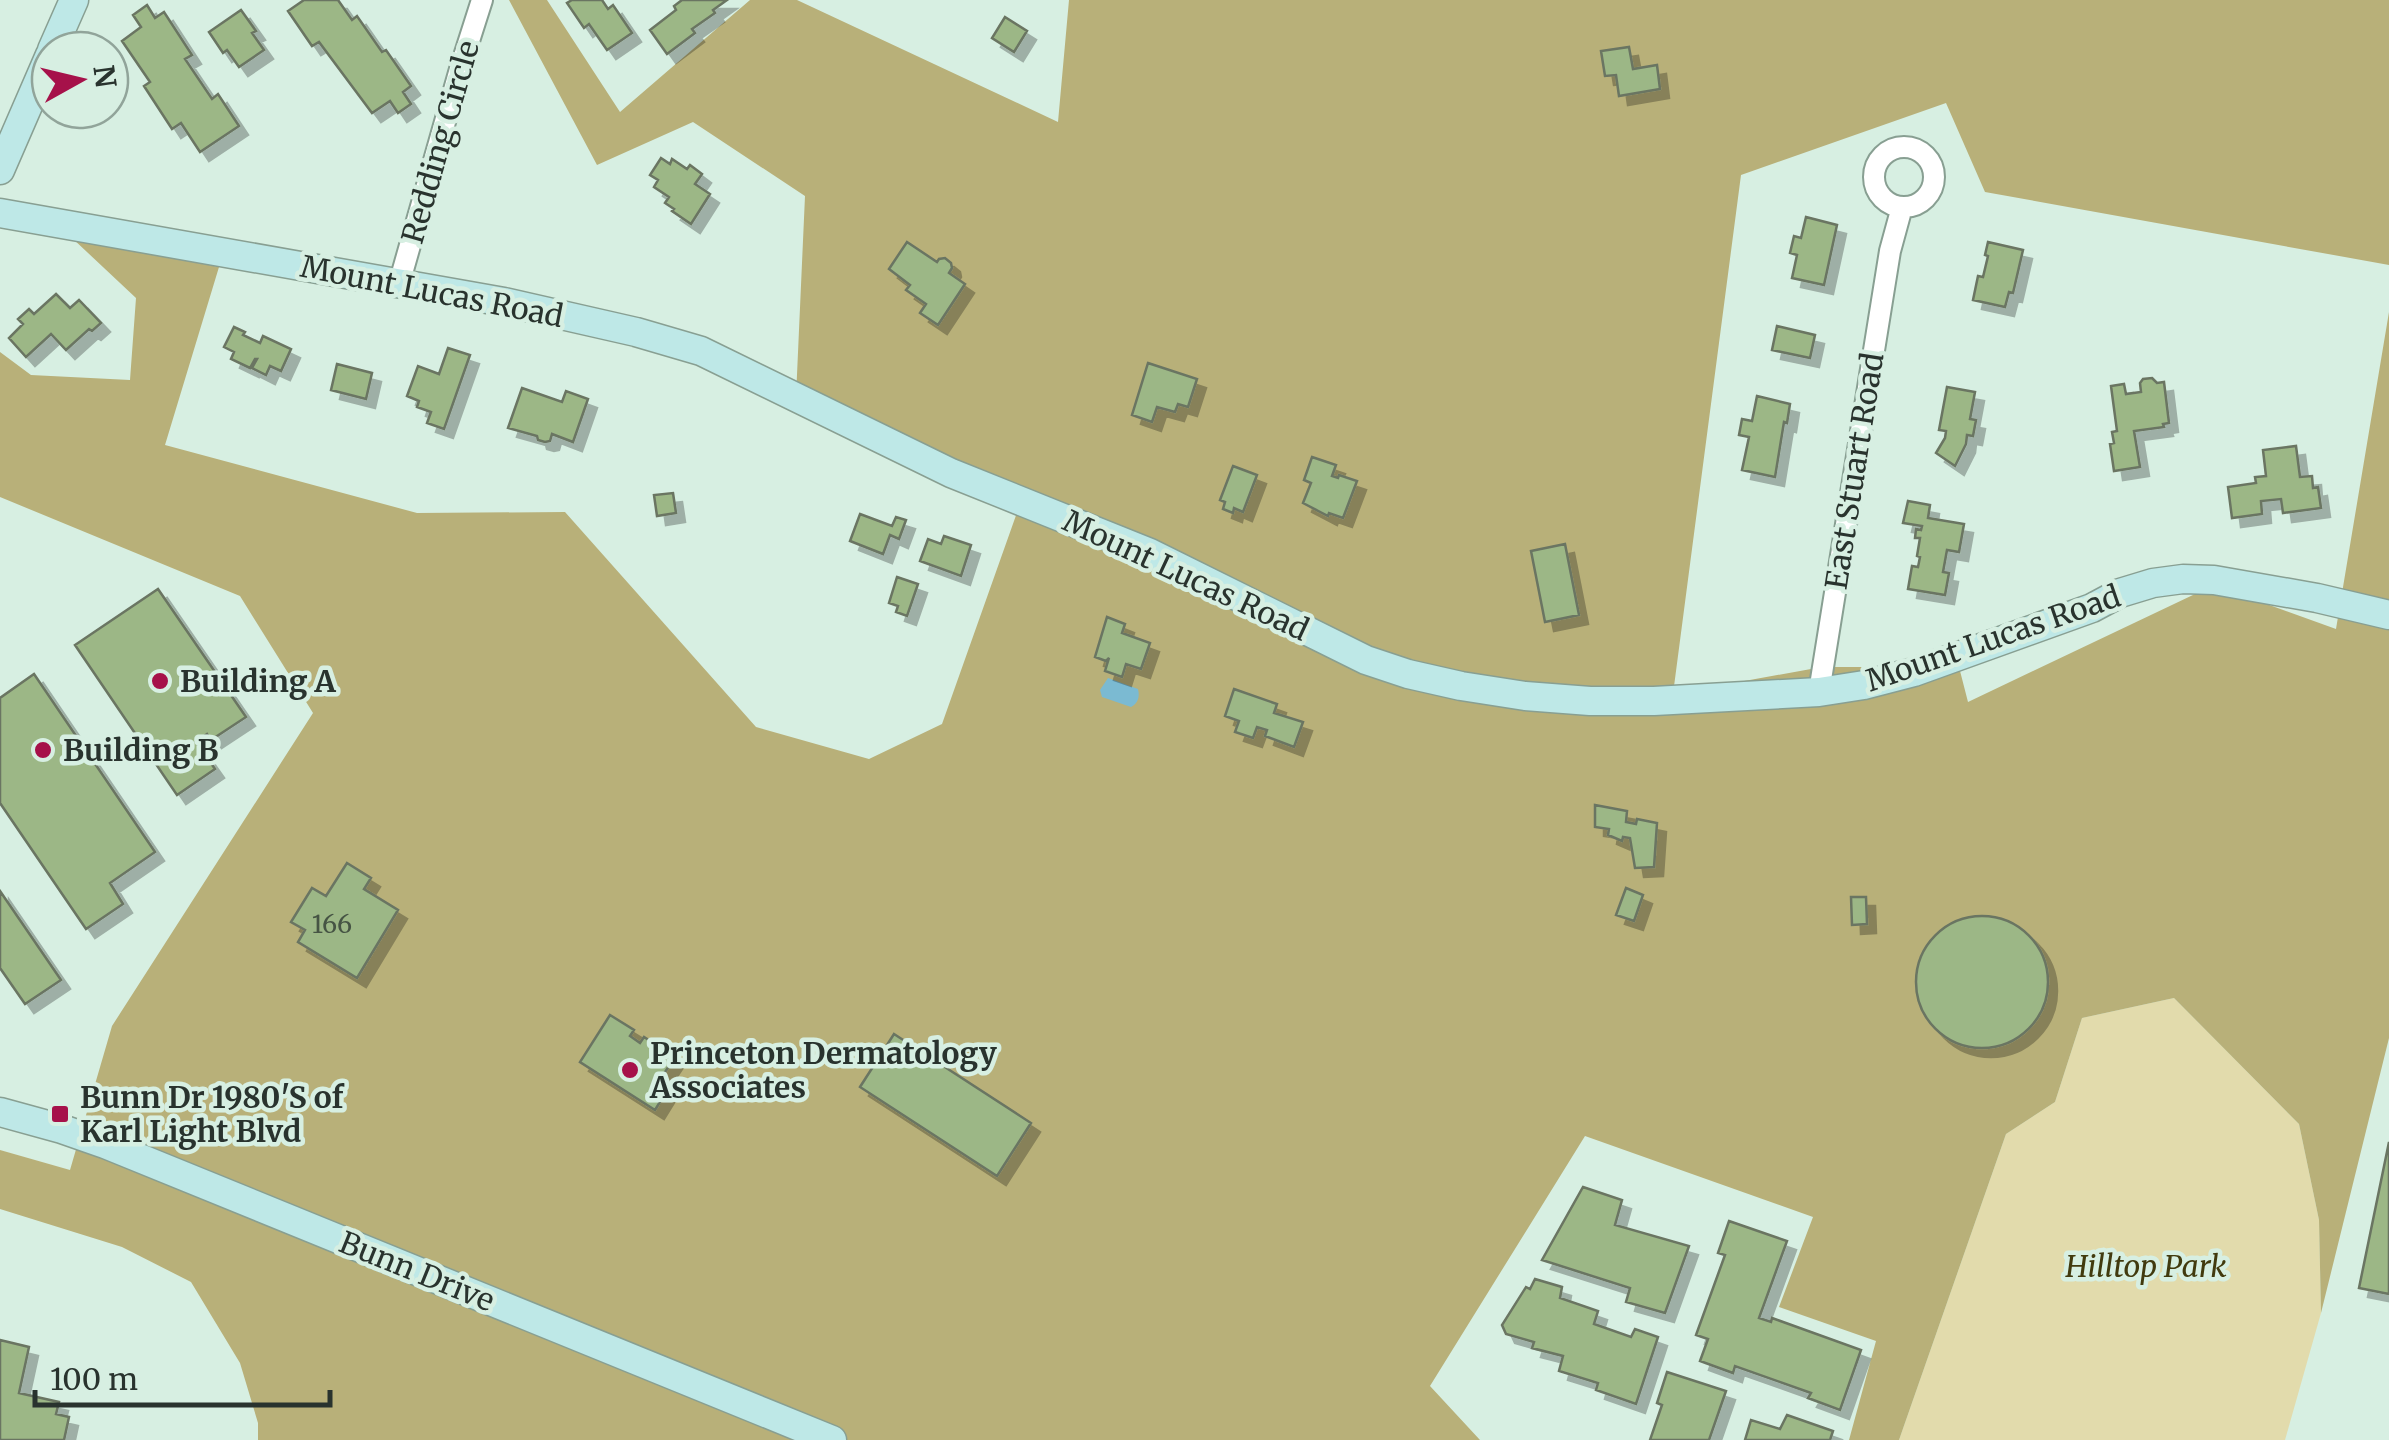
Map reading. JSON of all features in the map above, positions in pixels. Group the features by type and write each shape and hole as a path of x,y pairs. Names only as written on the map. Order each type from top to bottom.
{"street":[{"path":"61,30 74,0"},
{"name":"Redding Circle","path":"398,284 482,0"},
{"path":"0,170 30,101"},
{"name":"East Stuart Road","path":"1820,692 1890,251 1902,207"},
{"name":"Mount Lucas Road","path":"0,213 504,302 701,351 952,472 1150,553 1350,652 1408,674 1461,686 1590,701 1820,692 1914,672 2092,608 2120,593 2183,579 2214,580 2389,615"},
{"name":"Bunn Drive","path":"0,1112 105,1144 832,1440"}],"green space":[{"name":"Hilltop Park","path":"2174,998 2299,1124 2319,1220 2321,1313 2285,1440 1899,1440 2006,1134 2055,1102 2082,1018"}],"shaded area":[{"path":"509,0 547,0 620,112 750,0 797,0 1058,122 1069,0 2389,0 2389,265 1985,192 1946,103 1741,175 1673,694 1822,667 1959,667 1968,702 2214,585 2336,629 2389,312 2389,1038 2321,1313 2319,1220 2299,1124 2174,998 2082,1018 2055,1102 2006,1134 1899,1440 1849,1440 1876,1341 1779,1307 1813,1217 1585,1136 1430,1386 1480,1440 258,1440 258,1423 240,1363 191,1282 122,1247 0,1209 0,1150 70,1170 112,1026 313,713 240,596 0,497 0,352 31,375 130,380 136,298 71,237 219,267 165,445 417,513 565,512 756,727 869,759 942,724 1020,504 796,397 805,196 693,122 597,165"}],"water":[{"path":"1108,678 1138,689 1135,704 1131,707 1102,697 1100,690"}],"building":[{"path":"304,0 338,0 352,20 357,16 411,86 403,92 411,104 398,113 390,101 372,113 319,42 312,46 288,11"},
{"path":"602,0 608,9 613,5 632,33 607,50 589,24 584,28 567,3"},
{"path":"682,0 727,0 692,29 695,33 667,54 650,30 676,10 674,6"},
{"path":"147,5 155,18 164,12 192,55 185,59 212,99 218,94 239,126 200,152 181,123 172,129 144,86 150,82 130,53 130,35 141,27 133,15"},
{"path":"241,10 264,50 239,67 227,50 223,53 209,32"},
{"path":"1005,17 1027,31 1014,52 992,38"},
{"path":"1629,47 1633,69 1657,65 1660,89 1619,96 1616,75 1605,76 1601,51"},
{"path":"661,158 670,164 672,159 687,169 690,165 702,174 695,184 710,194 691,224 672,211 665,203 669,197 654,187 658,180 650,175"},
{"path":"1806,217 1837,225 1824,285 1792,278 1797,255 1790,253 1794,236 1801,238"},
{"path":"907,242 937,262 945,258 951,263 949,273 965,284 938,325 920,313 926,304 906,290 910,285 889,269"},
{"path":"1988,242 2023,250 2013,293 2009,292 2005,307 1973,300 1978,276 1983,277"},
{"path":"56,294 70,308 79,300 101,323 66,350 51,334 26,357 9,338 23,324 18,319 29,309 34,314"},
{"path":"1777,326 1815,335 1810,358 1772,350"},
{"path":"234,327 260,343 263,336 291,349 281,371 270,366 266,375 252,368 257,359 250,368 231,359 234,352 224,347"},
{"path":"448,348 470,355 444,429 427,423 431,412 417,407 419,401 407,396 418,366 439,374"},
{"path":"1148,363 1197,379 1188,407 1178,404 1175,412 1157,407 1152,422 1132,415"},
{"path":"337,364 372,373 366,399 331,390"},
{"path":"2152,378 2157,383 2164,382 2169,423 2134,431 2140,467 2114,471 2110,444 2114,443 2112,432 2117,431 2111,386 2124,384 2126,394 2141,392 2143,379"},
{"path":"1947,387 1975,392 1970,419 1976,420 1973,436 1967,435 1955,466 1936,453 1945,438 1946,431 1939,430"},
{"path":"522,388 562,402 566,391 588,399 573,442 552,434 550,441 545,442 508,428"},
{"path":"1757,396 1790,404 1775,477 1742,470 1749,437 1739,435 1742,419 1752,421"},
{"path":"2296,446 2300,477 2312,476 2321,508 2283,513 2281,499 2261,501 2262,514 2232,518 2228,487 2256,483 2255,477 2266,476 2263,450"},
{"path":"1312,457 1336,465 1332,476 1357,481 1343,518 1329,513 1328,516 1303,503 1311,483 1304,480"},
{"path":"1233,466 1257,475 1243,512 1223,509 1225,502 1220,500"},
{"path":"673,493 676,513 657,516 654,495"},
{"path":"1908,501 1930,505 1928,518 1964,524 1959,552 1947,550 1943,572 1949,573 1945,595 1908,589 1912,566 1918,567 1920,557 1916,529 1921,530 1922,526 1903,523"},
{"path":"860,514 892,526 896,517 906,520 899,539 890,535 883,554 850,541"},
{"path":"944,536 971,545 961,576 920,561 928,539 941,544"},
{"path":"1565,544 1579,615 1545,622 1531,551"},
{"path":"897,577 918,584 907,616 896,612 898,606 889,603"},
{"name":"Building A","path":"158,589 246,717 211,740 207,734 196,742 215,769 177,795 75,645"},
{"path":"1107,617 1125,624 1122,633 1150,643 1141,669 1126,664 1122,677 1105,671 1109,658 1106,661 1095,657"},
{"name":"Building B","path":"34,674 155,852 110,883 123,904 86,929 0,803 0,698"},
{"path":"1234,689 1277,704 1274,713 1303,722 1294,747 1265,736 1267,730 1257,727 1253,738 1235,732 1239,721 1225,716"},
{"path":"1595,805 1627,811 1626,822 1636,824 1637,819 1657,823 1654,867 1635,868 1630,838 1623,837 1622,841 1608,835 1609,829 1595,827"},
{"path":"347,863 371,878 364,889 398,910 357,978 298,942 305,930 291,922 312,888 326,896"},
{"path":"1626,888 1643,895 1634,921 1616,915"},
{"path":"0,891 61,980 25,1004 0,968"},
{"path":"1851,897 1866,897 1867,924 1852,925"},
{"path":"1982,916 2007,921 2028,936 2043,957 2048,982 2043,1007 2028,1028 2007,1043 1982,1048 1957,1043 1936,1028 1921,1007 1916,982 1921,957 1936,936 1957,921"},
{"name":"Princeton Dermatology Associates","path":"610,1015 634,1030 630,1036 640,1043 644,1037 675,1057 661,1078 671,1084 655,1110 580,1062"},
{"path":"894,1034 1031,1123 997,1176 860,1087"},
{"path":"2389,1142 2389,1294 2359,1288"},
{"path":"1583,1187 1622,1200 1615,1225 1689,1246 1665,1313 1626,1302 1630,1288 1542,1260"},
{"path":"1729,1221 1787,1241 1759,1318 1771,1322 1772,1318 1861,1350 1840,1410 1808,1398 1811,1393 1735,1366 1733,1373 1700,1361 1708,1339 1696,1335 1725,1255 1718,1253"},
{"path":"1535,1279 1562,1287 1560,1298 1598,1311 1594,1324 1631,1337 1635,1329 1658,1337 1636,1404 1596,1390 1598,1383 1559,1371 1563,1356 1532,1348 1534,1342 1506,1334 1502,1325"},
{"path":"0,1340 29,1347 19,1393 59,1402 56,1414 69,1417 64,1440 0,1440"},
{"path":"1667,1372 1726,1391 1709,1440 1650,1440 1662,1405 1657,1403"},
{"path":"1787,1415 1833,1431 1830,1440 1745,1440 1751,1420 1780,1429"}],"place":[{"name":"Building A","path":"160,681"},
{"name":"Building B","path":"43,750"},
{"name":"Princeton Dermatology Associates","path":"630,1070"},
{"name":"Bunn Dr 1980'S of Karl Light Blvd","path":"60,1114"}]}
